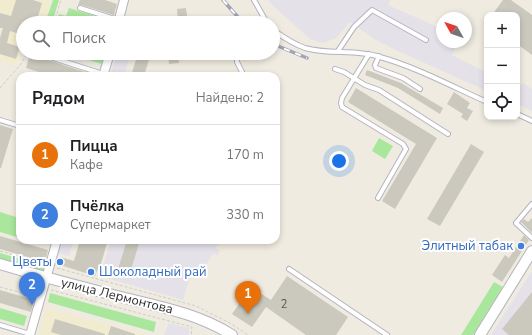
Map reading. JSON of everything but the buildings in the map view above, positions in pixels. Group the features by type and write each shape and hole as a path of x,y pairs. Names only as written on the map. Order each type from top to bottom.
{"street":[{"path":"120,16 124,0"},
{"path":"104,72 108,60"},
{"path":"31,334 55,244"},
{"path":"480,335 532,251"},
{"name":"улица Лермонтова","path":"0,264 45,283 169,308 200,318 232,335"}],"lane":[{"path":"254,0 262,16"},
{"path":"80,8 102,16"},
{"path":"338,51 354,27 372,10 426,40"},
{"path":"280,35 292,43 304,48 319,51 369,54 398,62 484,101"},
{"path":"369,54 342,98 341,103 342,107 403,144 406,149 378,198"},
{"path":"379,56 374,65 376,68 402,78 420,89"},
{"path":"59,60 94,72"},
{"path":"237,60 242,72"},
{"path":"335,69 344,72 365,85 379,90 448,134"},
{"path":"520,115 532,121"},
{"path":"0,120 16,125"},
{"path":"532,204 516,223 532,238"},
{"path":"289,269 387,335"},
{"path":"0,325 31,334"}],"path":[{"path":"56,16 61,0"},
{"path":"0,88 23,60"},
{"path":"0,251 196,306 230,323 248,335"},
{"path":"45,283 76,296 192,327 192,335"},
{"path":"0,287 41,298"}],"shaded area":[{"path":"0,0 51,0 46,16 16,16 16,60 18,60 16,66 0,61"},
{"path":"268,0 391,0 388,5 436,26 436,48 455,48 452,55 484,71 484,90 376,40 350,22 336,38 323,43 310,39"},
{"path":"115,60 129,60 125,72 111,72"},
{"path":"524,84 532,89 532,111 520,105 520,85"},
{"path":"60,244 73,244 69,256 58,253"},
{"path":"110,244 219,244 215,248 220,250 218,255 213,254 201,272 191,273 183,300 100,276"},
{"path":"532,271 532,335 491,335"},
{"path":"46,308 146,335 39,335"},
{"path":"169,323 189,328 189,335 164,335"}],"green space":[{"path":"53,0 59,0 54,16 47,16"},
{"path":"69,8 95,16 66,16"},
{"path":"89,60 103,60 102,64"},
{"path":"379,138 393,146 385,159 372,151"},
{"path":"0,212 16,217 16,237 0,232"},
{"path":"0,253 45,266 42,273 0,261"},
{"path":"494,282 503,287 473,335 461,335"},
{"path":"50,293 156,322 154,332 48,302"},
{"path":"0,308 27,316 24,326 0,319"}],"railway":[{"path":"223,0 237,16"},
{"path":"280,47 307,58"}],"place":[{"name":"Элитный табак","path":"521,246"},
{"name":"Цветы","path":"60,262"},
{"name":"Шоколадный рай","path":"91,272"},
{"name":"Пчёлка","path":"32,305"},
{"name":"Пицца","path":"248,314"}]}
